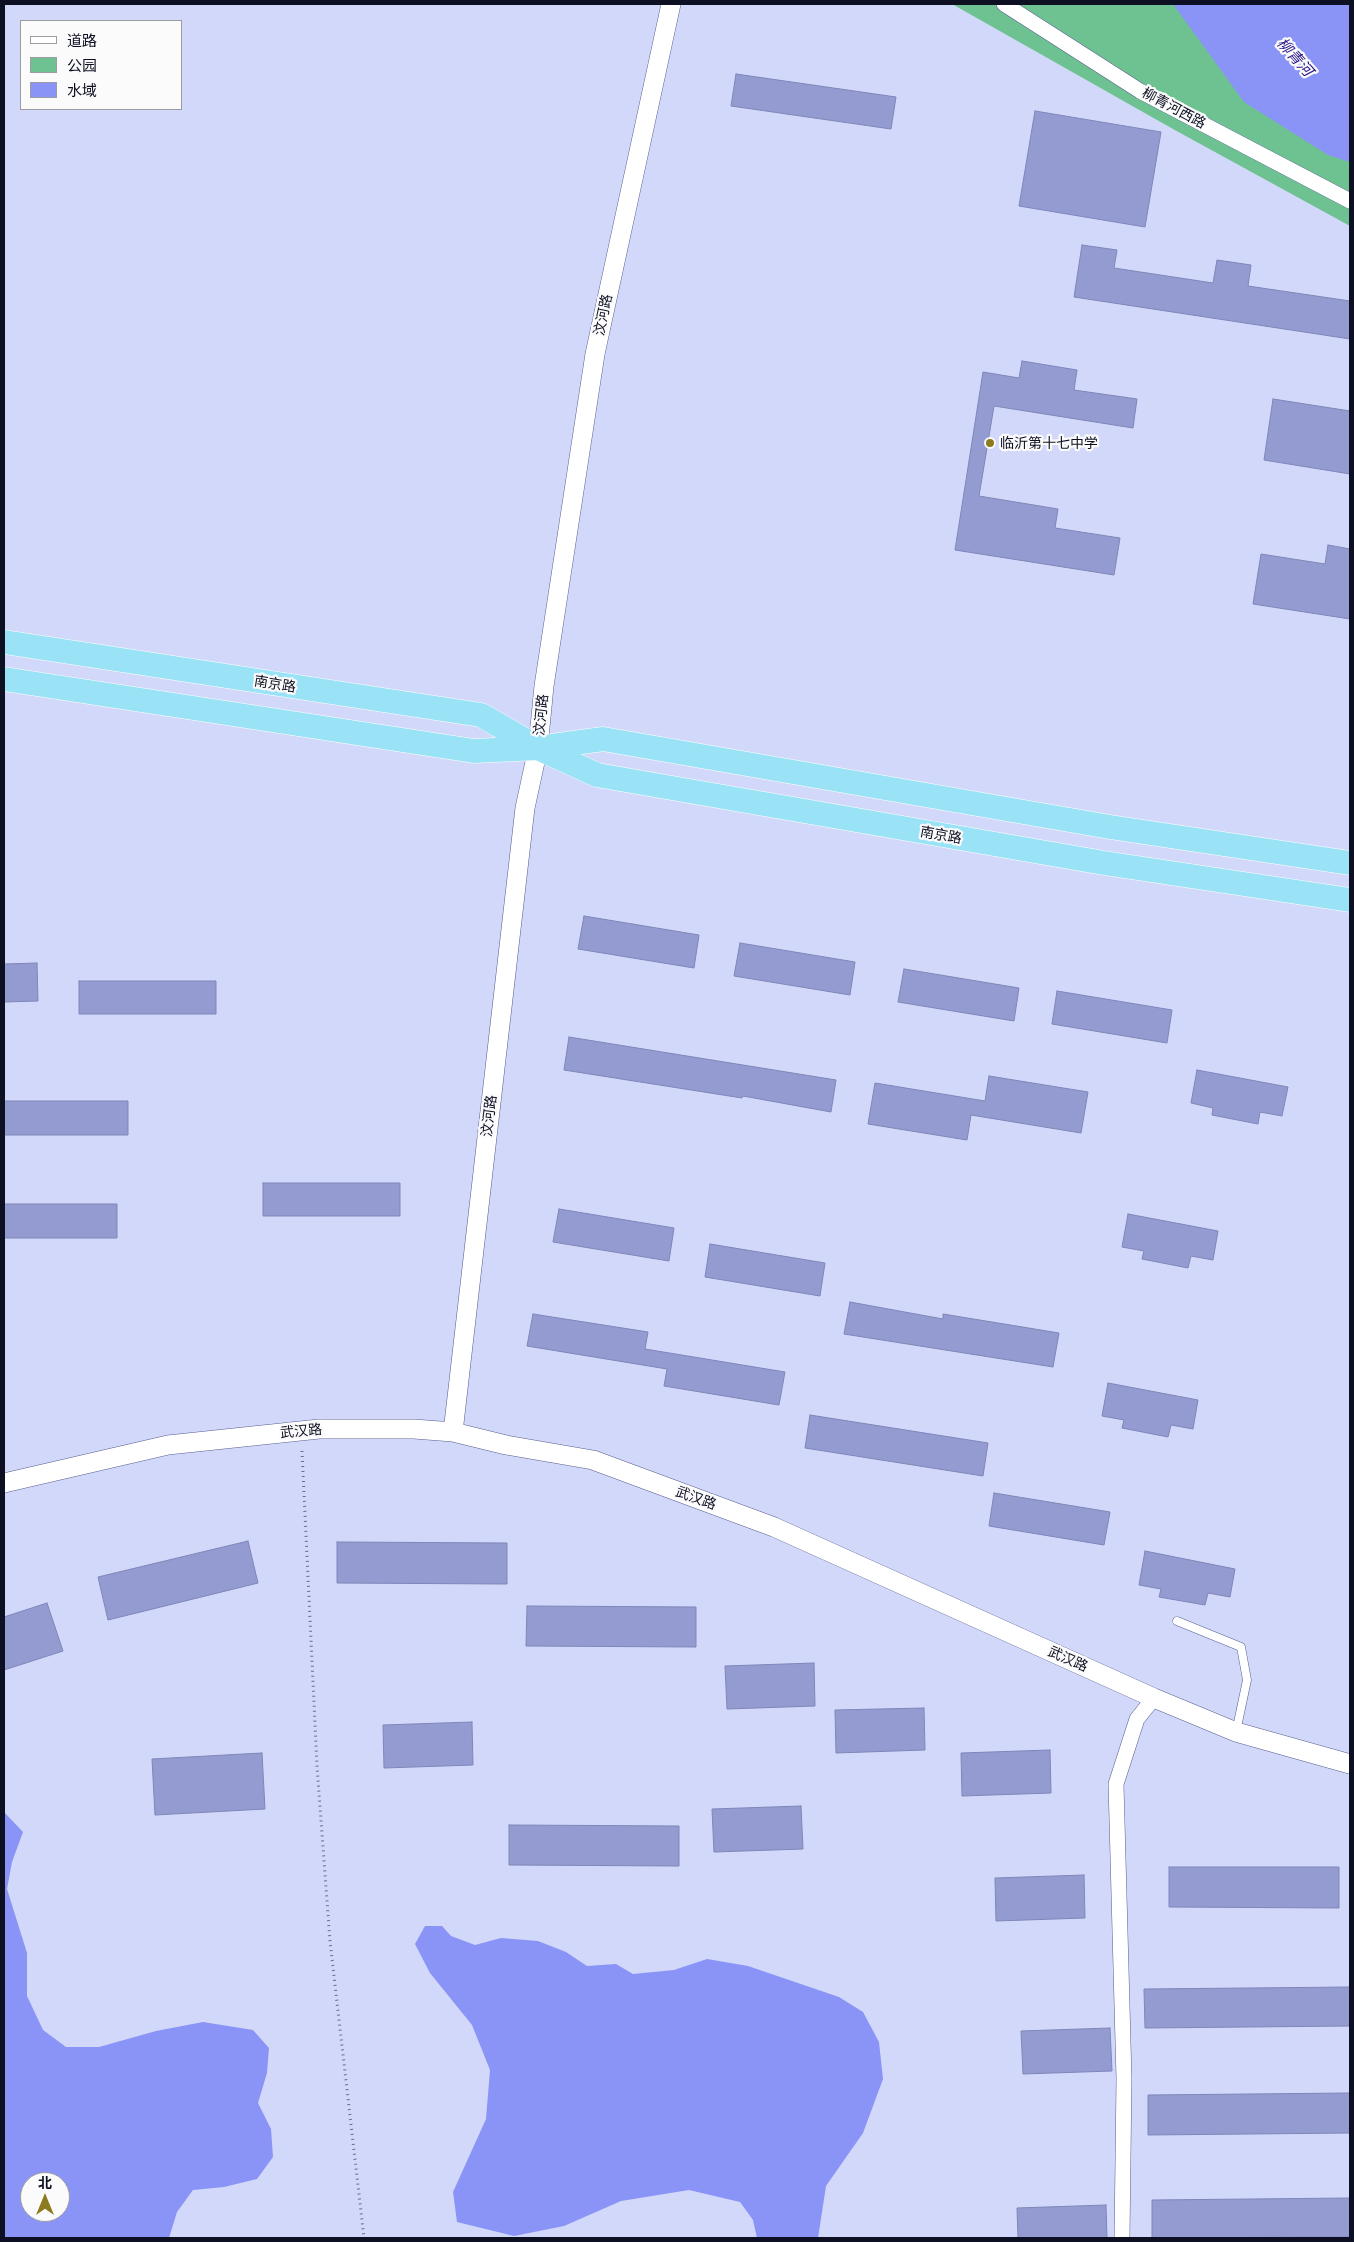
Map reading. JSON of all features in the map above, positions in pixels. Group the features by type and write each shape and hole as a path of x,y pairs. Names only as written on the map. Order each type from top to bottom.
{"highway":[{"name":"南京路","path":"4,642 481,715 538,748 597,774 1104,863 1350,900"},
{"name":"南京路","path":"4,679 474,751 538,748 603,739 1110,827 1350,863"}],"street":[{"name":"汶河路","path":"453,1432 525,808 538,748 544,686 594,354 671,4"},
{"name":"柳青河西路","path":"1004,4 1140,91 1350,201"},
{"name":"武汉路","path":"4,1483 168,1445 319,1429 414,1429 453,1432 506,1445 593,1460 774,1527 1154,1698 1236,1732 1350,1764"},
{"path":"1122,2238 1124,2080 1116,1784 1137,1719 1154,1698"}],"lane":[{"path":"1177,1621 1241,1648 1247,1680 1236,1732"}],"path":[{"path":"302,1452 317,1766 330,1932 364,2238"}],"green space":[{"path":"952,4 1350,4 1350,226 1173,129"}],"water":[{"name":"柳青河","path":"1173,4 1350,4 1350,162 1328,155 1244,102"},
{"path":"4,1812 23,1832 12,1862 7,1889 27,1953 27,1996 43,2030 66,2047 99,2047 156,2031 203,2022 253,2030 269,2048 267,2073 258,2103 271,2129 273,2157 257,2179 224,2187 193,2190 177,2212 169,2238 4,2238"},
{"path":"425,1926 442,1926 451,1936 475,1945 501,1938 538,1941 566,1952 587,1966 616,1964 633,1974 674,1970 707,1959 748,1966 839,1997 863,2012 879,2042 883,2079 863,2133 826,2186 818,2238 757,2238 753,2220 740,2202 689,2190 621,2201 564,2226 514,2236 457,2222 453,2192 486,2119 490,2070 472,2025 430,1973 415,1944"}],"building":[{"path":"736,74 896,97 891,129 731,106"},
{"path":"1035,111 1161,132 1145,227 1019,206"},
{"path":"1082,245 1117,250 1114,268 1213,283 1217,260 1251,265 1248,286 1350,301 1350,339 1074,297"},
{"path":"1022,361 1077,370 1074,390 1137,399 1133,428 994,406 979,496 1058,509 1055,528 1120,538 1114,575 955,550 983,372 1019,378"},
{"path":"1273,399 1350,411 1350,474 1264,460"},
{"path":"1328,545 1350,549 1350,619 1253,604 1261,554 1325,564"},
{"path":"584,916 699,935 694,968 578,949"},
{"path":"740,943 855,962 850,995 734,976"},
{"path":"37,963 38,1001 4,1002 4,964"},
{"path":"904,969 1019,988 1014,1021 898,1002"},
{"path":"79,981 216,981 216,1014 79,1014"},
{"path":"1057,991 1172,1010 1167,1043 1052,1024"},
{"path":"569,1037 836,1080 831,1112 743,1096 742,1098 564,1070"},
{"path":"1197,1070 1288,1087 1282,1116 1260,1112 1258,1124 1212,1115 1213,1108 1191,1103"},
{"path":"989,1076 1088,1092 1081,1133 971,1115 967,1140 868,1124 875,1083 985,1101"},
{"path":"4,1101 128,1101 128,1135 4,1135"},
{"path":"263,1183 400,1183 400,1216 263,1216"},
{"path":"4,1204 117,1204 117,1238 4,1238"},
{"path":"559,1209 674,1228 669,1261 553,1242"},
{"path":"1128,1214 1218,1231 1213,1260 1191,1256 1188,1268 1142,1259 1144,1251 1122,1247"},
{"path":"710,1244 825,1263 820,1296 705,1277"},
{"path":"850,1302 943,1319 943,1314 1059,1333 1053,1367 844,1334"},
{"path":"533,1314 648,1332 645,1349 785,1372 779,1405 664,1386 667,1369 527,1346"},
{"path":"1108,1383 1198,1400 1193,1429 1171,1425 1168,1437 1122,1428 1124,1420 1102,1416"},
{"path":"810,1415 988,1443 983,1476 805,1448"},
{"path":"994,1493 1110,1512 1104,1545 989,1526"},
{"path":"248,1541 258,1583 108,1620 98,1577"},
{"path":"337,1542 507,1543 507,1584 337,1583"},
{"path":"1145,1551 1235,1569 1230,1597 1208,1593 1205,1605 1159,1597 1161,1589 1139,1585"},
{"path":"47,1603 63,1651 4,1670 4,1617"},
{"path":"527,1606 696,1607 696,1647 526,1646"},
{"path":"814,1663 815,1706 727,1709 725,1666"},
{"path":"924,1708 925,1750 836,1753 835,1710"},
{"path":"472,1722 473,1765 384,1768 383,1725"},
{"path":"1050,1750 1051,1793 962,1796 961,1753"},
{"path":"262,1753 265,1809 155,1815 152,1759"},
{"path":"801,1806 803,1849 714,1852 712,1809"},
{"path":"509,1825 679,1826 679,1866 509,1865"},
{"path":"1169,1867 1339,1867 1339,1908 1169,1907"},
{"path":"1084,1875 1085,1918 996,1921 995,1878"},
{"path":"1350,1987 1350,2026 1145,2028 1144,1989"},
{"path":"1110,2028 1112,2071 1023,2074 1021,2031"},
{"path":"1350,2093 1350,2133 1148,2135 1148,2095"},
{"path":"1350,2198 1350,2237 1152,2238 1152,2200"},
{"path":"1106,2205 1107,2238 1018,2238 1017,2208"}],"place":[{"name":"临沂第十七中学","path":"990,443"}]}
